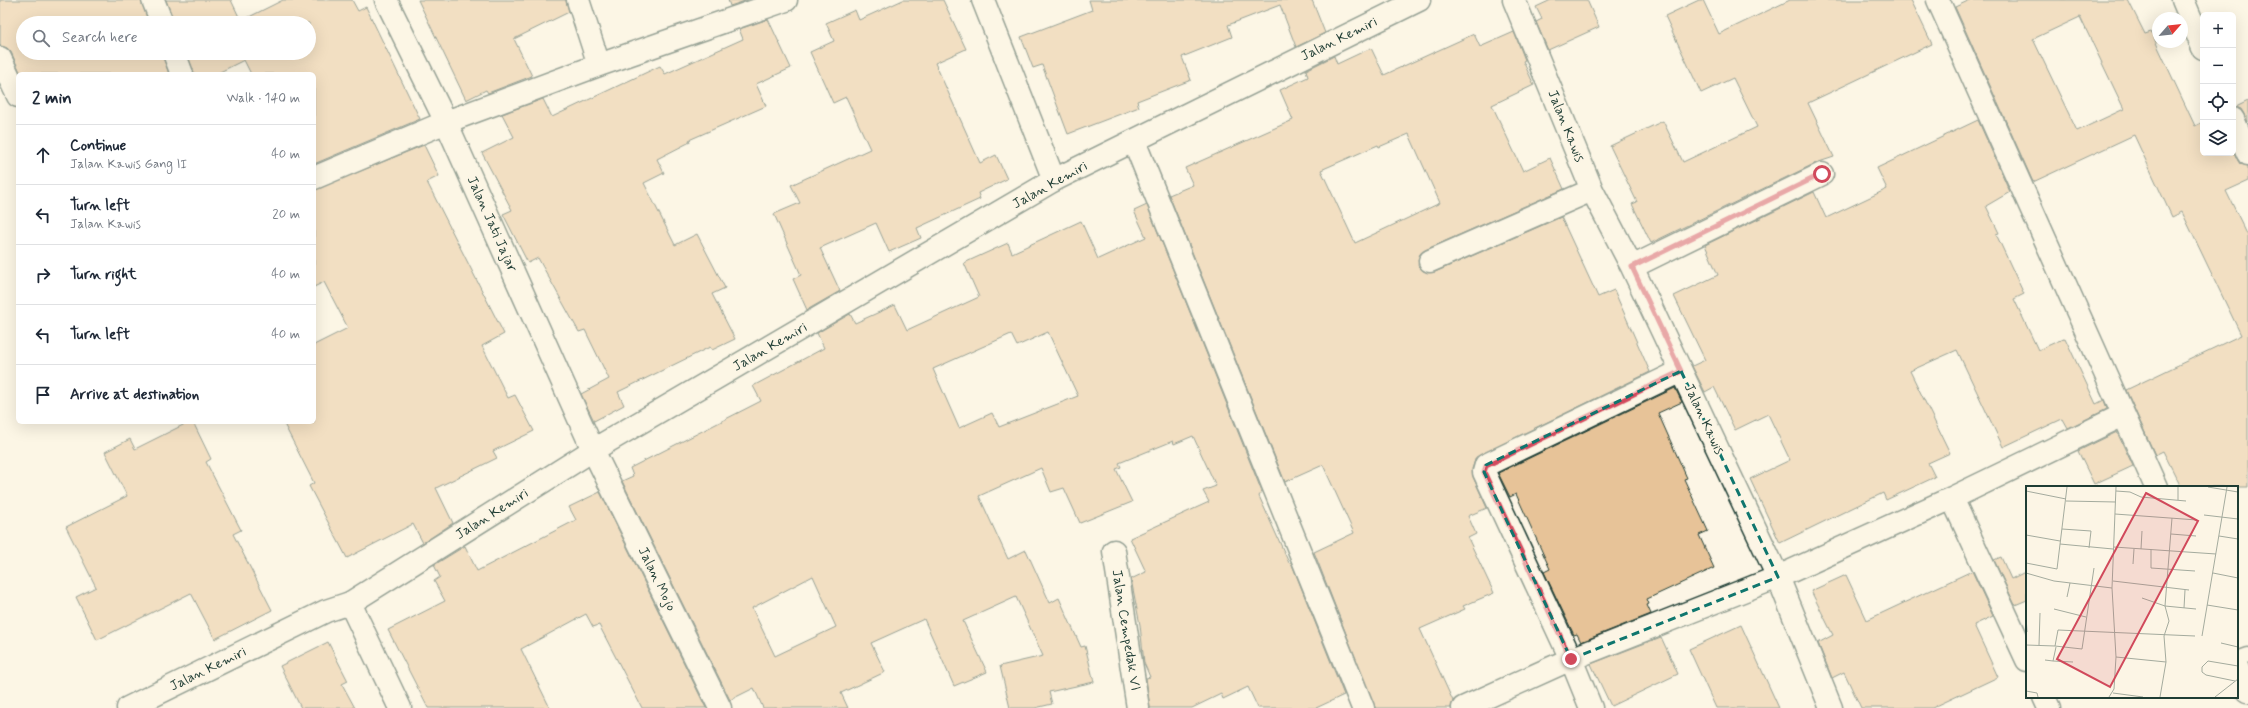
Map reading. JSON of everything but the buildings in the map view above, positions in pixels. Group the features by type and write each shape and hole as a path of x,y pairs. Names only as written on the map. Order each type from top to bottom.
{"street":[{"path":"153,0 159,16"},
{"name":"Jalan Jati Jajar","path":"386,0 446,122 593,450"},
{"path":"578,0 599,65"},
{"path":"316,177 446,122 599,65 786,0"},
{"path":"983,0 1054,180"},
{"name":"Jalan Kemiri","path":"128,708 326,611 350,602 593,450 1054,180 1419,0"},
{"name":"Jalan Kawis","path":"1514,0 1592,190 1632,267 1778,577 1831,708"},
{"path":"1938,0 2156,486"},
{"path":"2182,0 2200,41"},
{"path":"0,58 16,92"},
{"path":"177,60 181,72"},
{"path":"2233,120 2247,151"},
{"path":"1134,141 1362,708"},
{"path":"1632,267 1822,174"},
{"path":"1430,262 1592,190"},
{"path":"1591,708 1571,659 1484,472 1486,466 1681,371"},
{"path":"1463,708 1571,659 1778,577 1952,498 2123,415"},
{"name":"Jalan Mojo","path":"593,450 720,708"},
{"path":"1952,498 2026,658"},
{"name":"Jalan Cempedak VI","path":"1114,552 1138,708"},
{"path":"350,602 400,708"},
{"path":"2238,669 2248,691"},
{"path":"2044,698 2049,708"}],"lane":[{"path":"2238,659 2248,655"}],"highlighted area":[{"path":"1681,371 1778,577 1571,659 1484,472 1486,465"}],"route":[{"path":"1571,659 1490,487 1484,472 1486,466 1681,371 1632,267 1822,174"}]}
